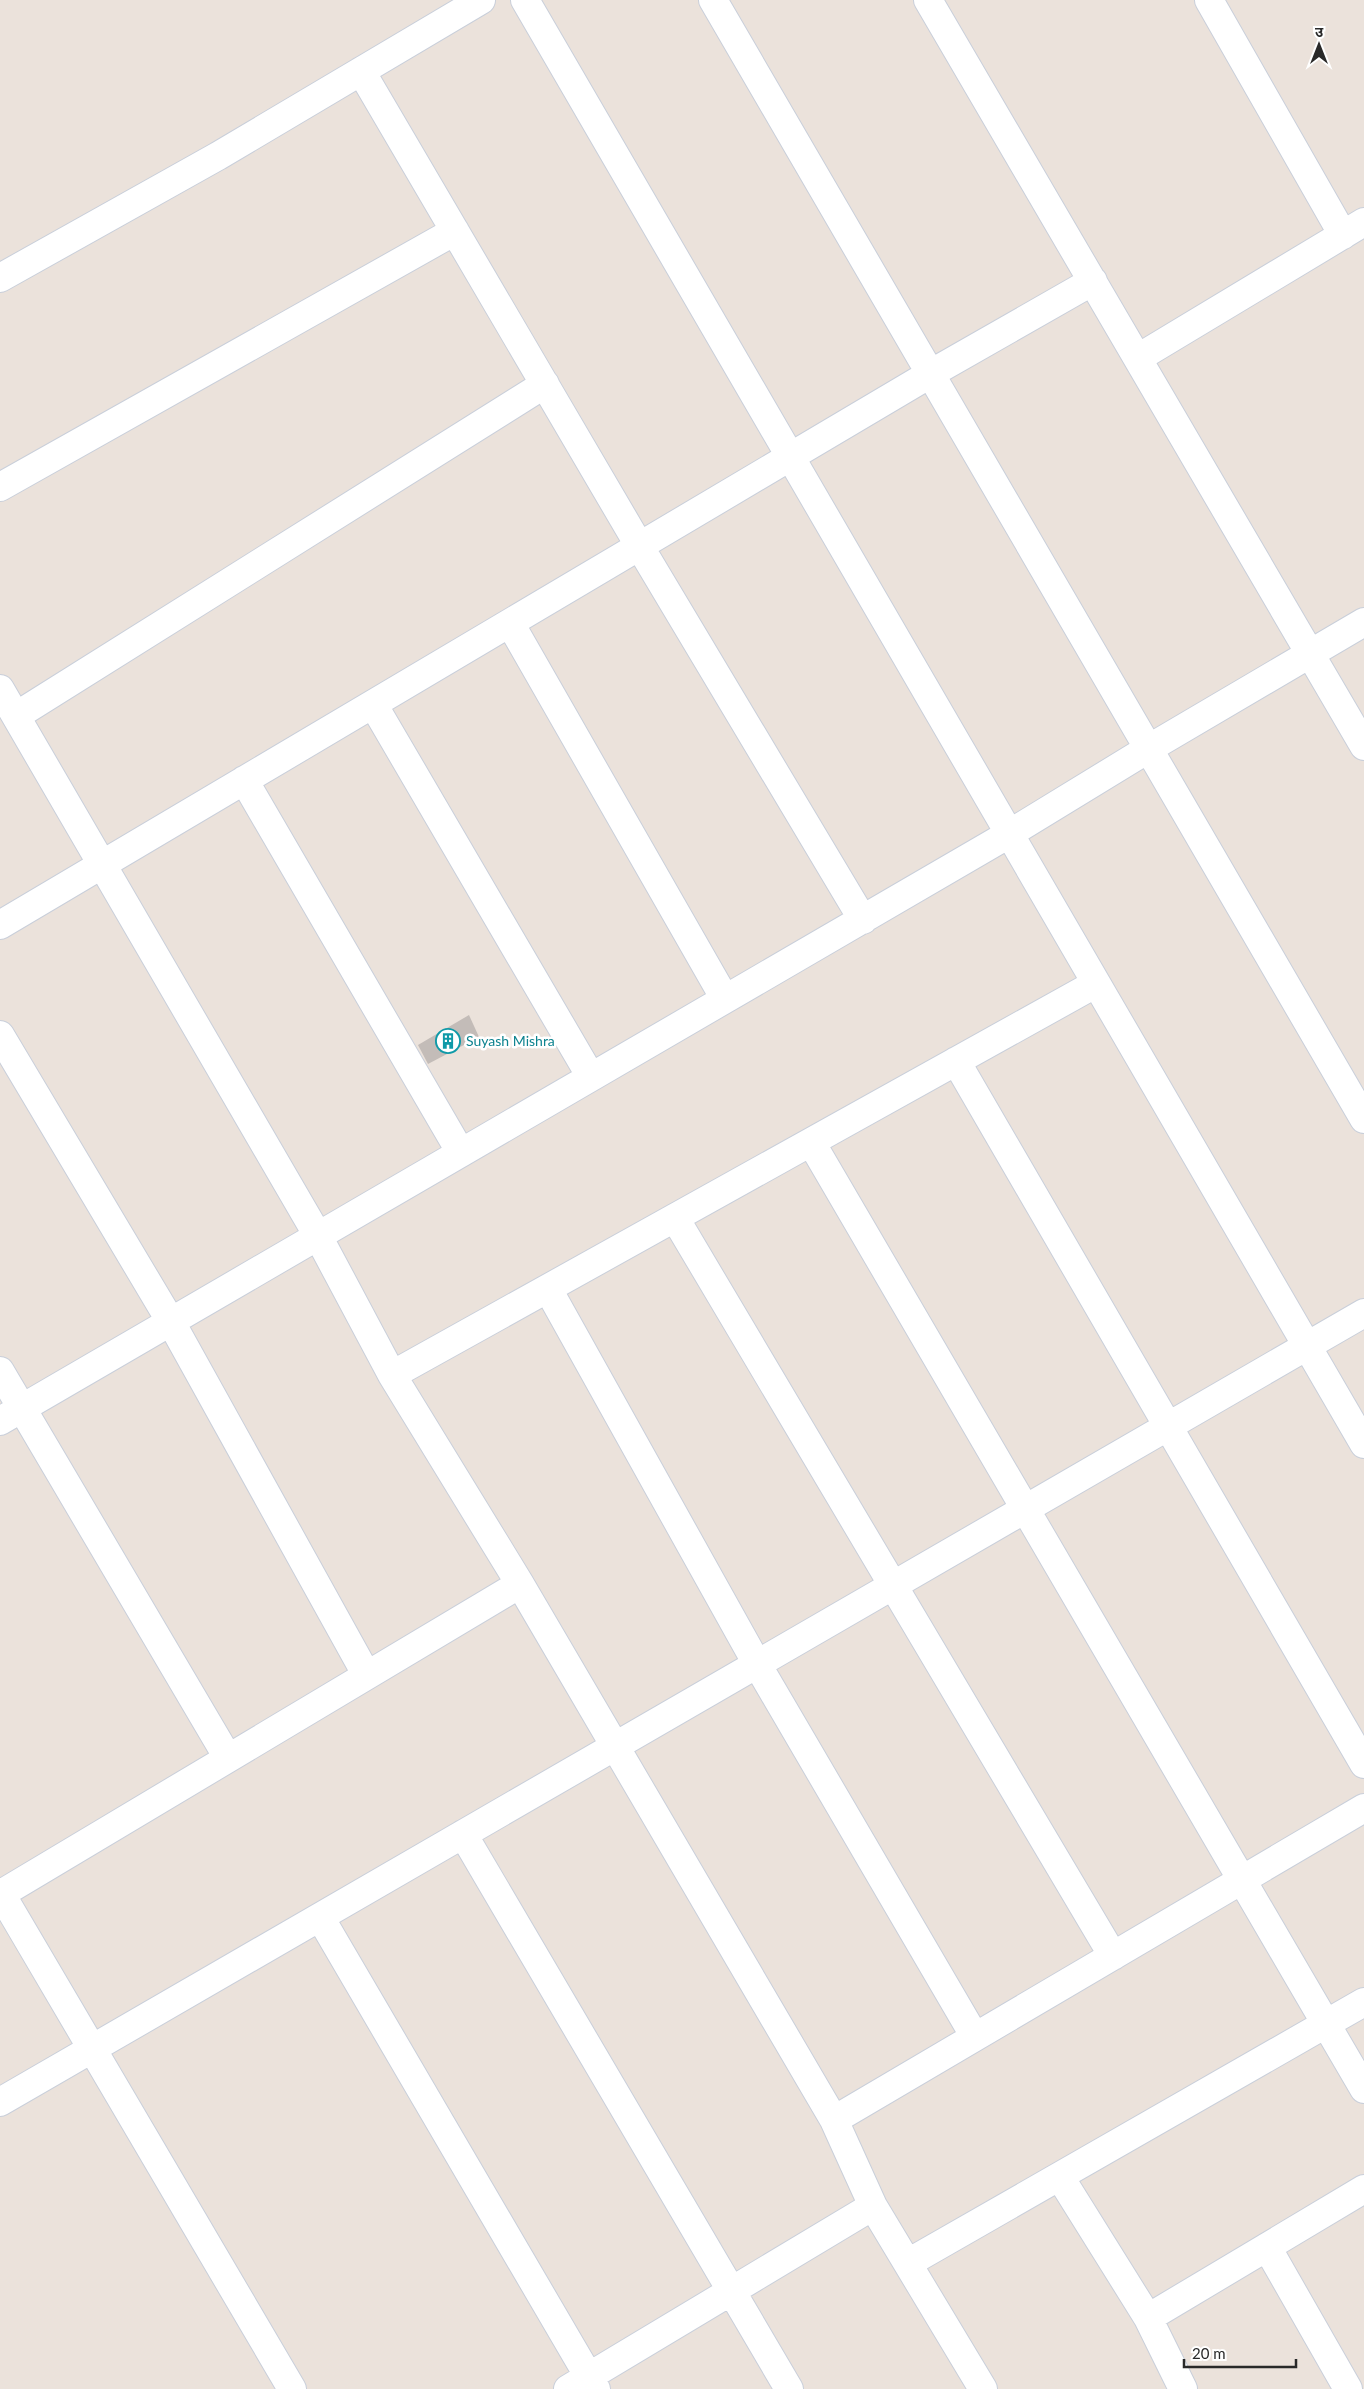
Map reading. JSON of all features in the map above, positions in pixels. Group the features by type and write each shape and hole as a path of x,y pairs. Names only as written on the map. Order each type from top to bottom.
{"street":[{"path":"0,278 218,156 480,0"},
{"path":"525,0 1364,1444"},
{"path":"714,0 1364,1119"},
{"path":"928,0 1364,746"},
{"path":"1138,358 1353,229 1209,0"},
{"path":"361,71 640,547 863,920"},
{"path":"0,487 455,231"},
{"path":"0,925 930,374 1093,281"},
{"path":"16,716 545,384"},
{"path":"11,1414 863,920 1009,834 1148,748 1364,622"},
{"path":"510,624 725,999"},
{"path":"0,689 318,1236 392,1375 520,1584 834,2120 873,2206 983,2389"},
{"path":"373,704 591,1077"},
{"path":"244,780 461,1153"},
{"path":"392,1375 1095,984"},
{"path":"0,1036 171,1322 366,1674"},
{"path":"956,1062 1364,1764"},
{"path":"811,1142 1364,2089"},
{"path":"675,1218 1113,1956"},
{"path":"548,1288 758,1664 975,2037"},
{"path":"0,2102 1364,1314"},
{"path":"0,1371 11,1414 228,1758"},
{"path":"292,2389 1,1893 520,1584"},
{"path":"834,2120 1364,1808"},
{"path":"463,1834 789,2389"},
{"path":"320,1917 584,2385 731,2291 873,2206"},
{"path":"908,2264 1364,2002"},
{"path":"1060,2177 1148,2318 1183,2389"},
{"path":"1148,2318 1364,2189"},
{"path":"1267,2247 1348,2389"}],"building":[{"name":"Suyash Mishra","path":"469,1015 479,1037 428,1064 418,1045"}],"place":[{"name":"Suyash Mishra","path":"448,1041"}]}
